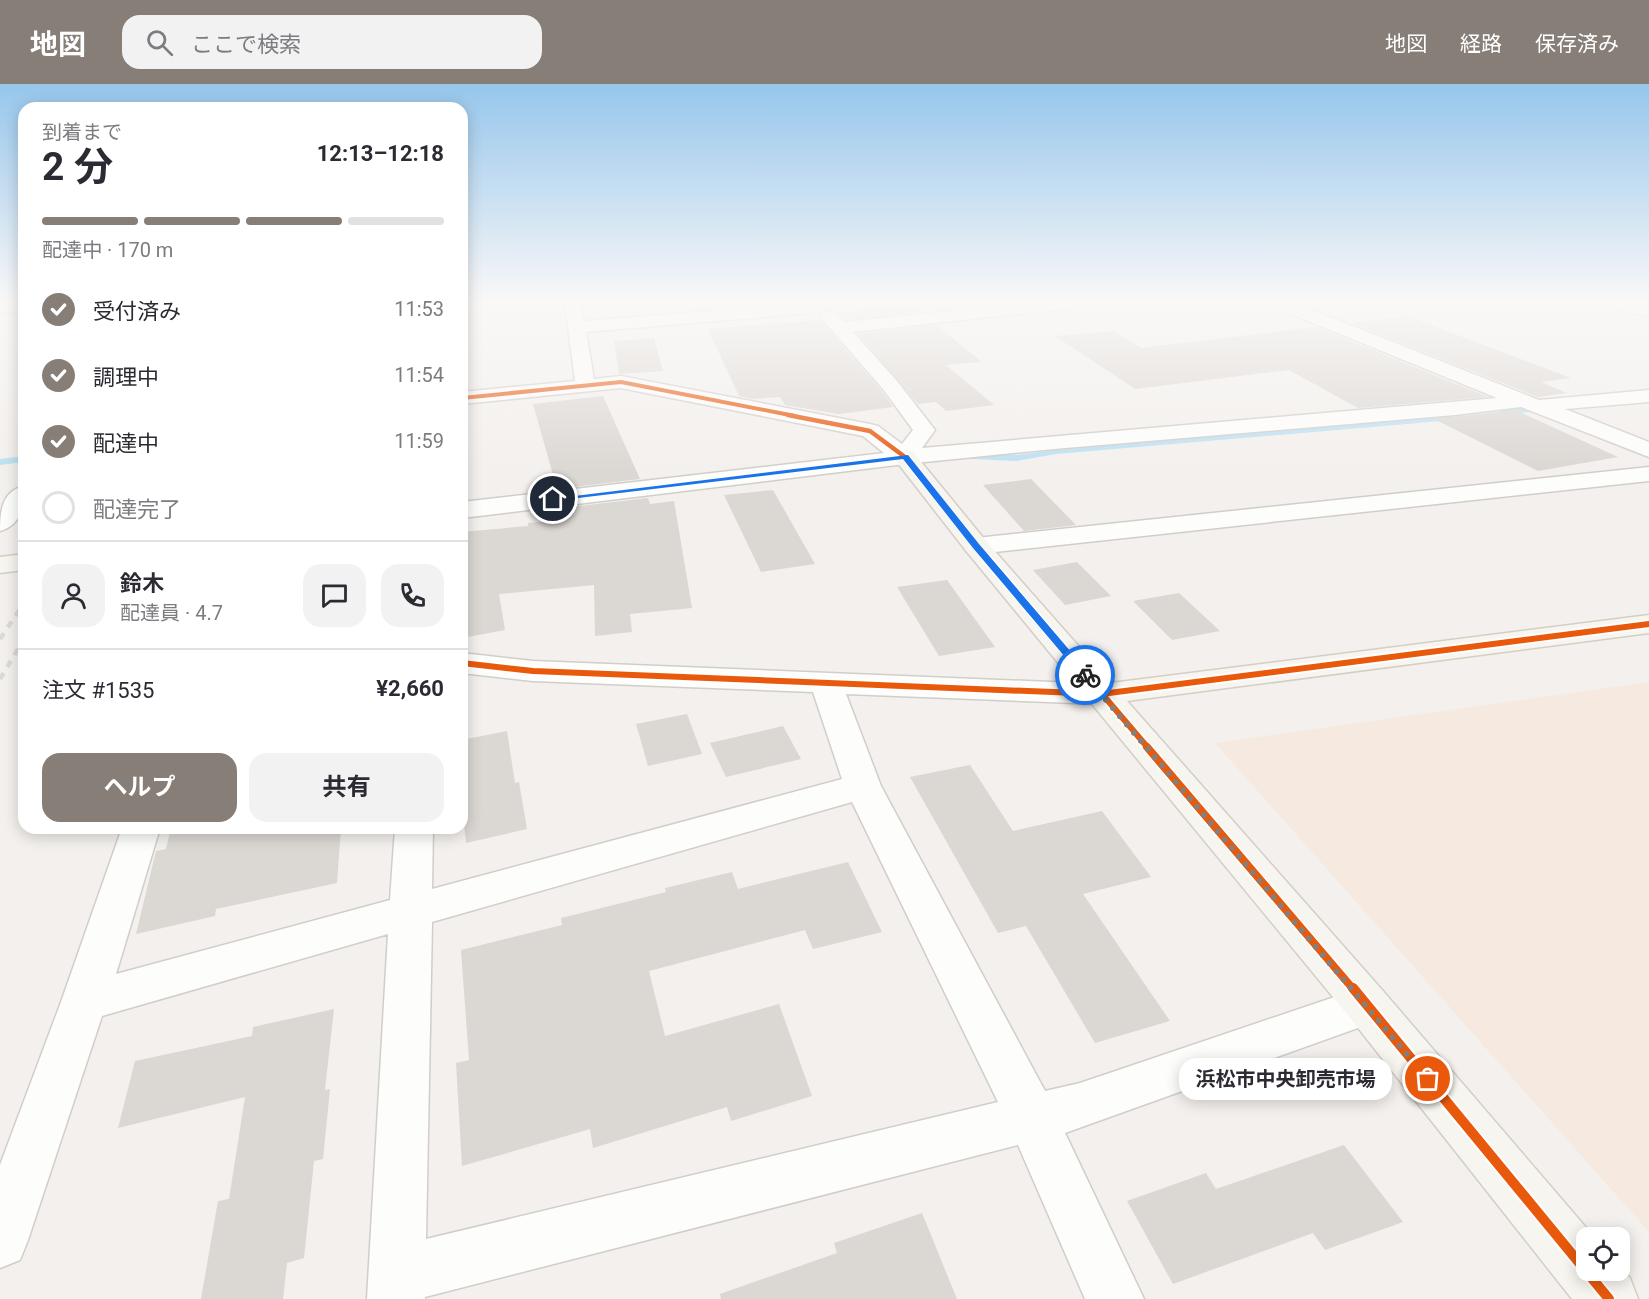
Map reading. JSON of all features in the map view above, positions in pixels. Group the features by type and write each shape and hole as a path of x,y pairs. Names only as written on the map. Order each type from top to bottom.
{"street":[{"path":"582,360 585,384"},
{"path":"867,360 924,430 905,457"},
{"path":"1420,360 1649,450"},
{"path":"468,397 621,382 870,431 905,457 976,546 1367,1005 1609,1299"},
{"path":"468,509 905,457 1054,442 1527,403 1649,396"},
{"path":"976,546 1649,474"},
{"path":"0,523 18,500"},
{"path":"0,564 18,562"},
{"path":"468,664 533,671 1101,694 1649,624"},
{"path":"826,683 863,786 1032,1118 1116,1299"},
{"path":"84,1002 863,786"},
{"path":"0,1240 84,1002 139,834"},
{"path":"414,834 397,1287 1080,1106 1367,1005"}],"shaded area":[{"path":"1649,682 1649,1232 1215,743"}],"building":[{"path":"617,360 660,360 663,371 619,374"},
{"path":"722,360 855,360 893,407 839,414 785,405 780,397 753,399 739,396"},
{"path":"880,360 979,360 982,362 946,365 994,405 946,411 936,402 918,404"},
{"path":"1091,360 1396,360 1488,397 1358,408 1289,370 1135,389"},
{"path":"1443,360 1523,360 1571,378 1541,382 1567,393 1538,397"},
{"path":"603,396 640,479 557,489 533,404"},
{"path":"1515,410 1618,457 1538,471 1434,419"},
{"path":"1031,479 1076,525 1024,531 983,485"},
{"path":"773,490 815,564 761,572 724,495"},
{"path":"648,498 650,504 674,501 692,608 630,614 632,632 595,636 594,585 499,594 505,630 468,637 468,531 528,526 528,523 565,519 562,508"},
{"path":"1077,562 1111,596 1065,605 1033,570"},
{"path":"947,580 995,647 939,656 897,587"},
{"path":"1179,593 1220,631 1172,640 1133,601"},
{"path":"687,714 702,754 648,766 636,724"},
{"path":"783,726 801,759 726,777 710,743"},
{"path":"507,731 515,783 519,782 527,829 466,843 465,834 468,834 468,739"},
{"path":"970,765 1013,831 1102,811 1151,877 1083,894 1170,1021 1095,1043 1026,926 998,933 910,777"},
{"path":"170,834 341,834 337,883 216,909 215,916 136,934 156,851 166,849"},
{"path":"848,862 882,932 813,949 805,930 649,971 665,1036 779,1004 812,1096 731,1121 727,1107 593,1148 590,1129 462,1166 456,1063 469,1060 461,950 562,925 561,918 666,892 665,888 732,872 738,889"},
{"path":"334,1009 325,1090 330,1089 323,1159 314,1161 304,1258 287,1263 283,1299 201,1299 218,1201 229,1199 245,1097 118,1128 135,1061 252,1036 253,1027"},
{"path":"1344,1145 1403,1222 1325,1250 1313,1233 1173,1284 1127,1201 1206,1173 1216,1189"},
{"path":"922,1213 957,1299 721,1299 720,1294 837,1253 834,1243"}],"waterway":[{"path":"1503,412 1530,410"},
{"path":"973,456 1016,458 1056,452 1450,418"},
{"path":"0,462 18,460"}],"railway":[{"path":"0,639 18,612"},
{"path":"0,679 18,649"}],"cycle path":[{"path":"468,397 621,382 870,431 905,457 976,546 1367,1005 1609,1299"},
{"path":"468,664 533,671 1101,694 1649,624"}],"way so far":[{"path":"1085,675 1428,1079"}],"place":[{"name":"浜松市中央卸売市場","path":"1428,1079"}],"route":[{"path":"553,499 905,457 976,546 1085,675"}]}
